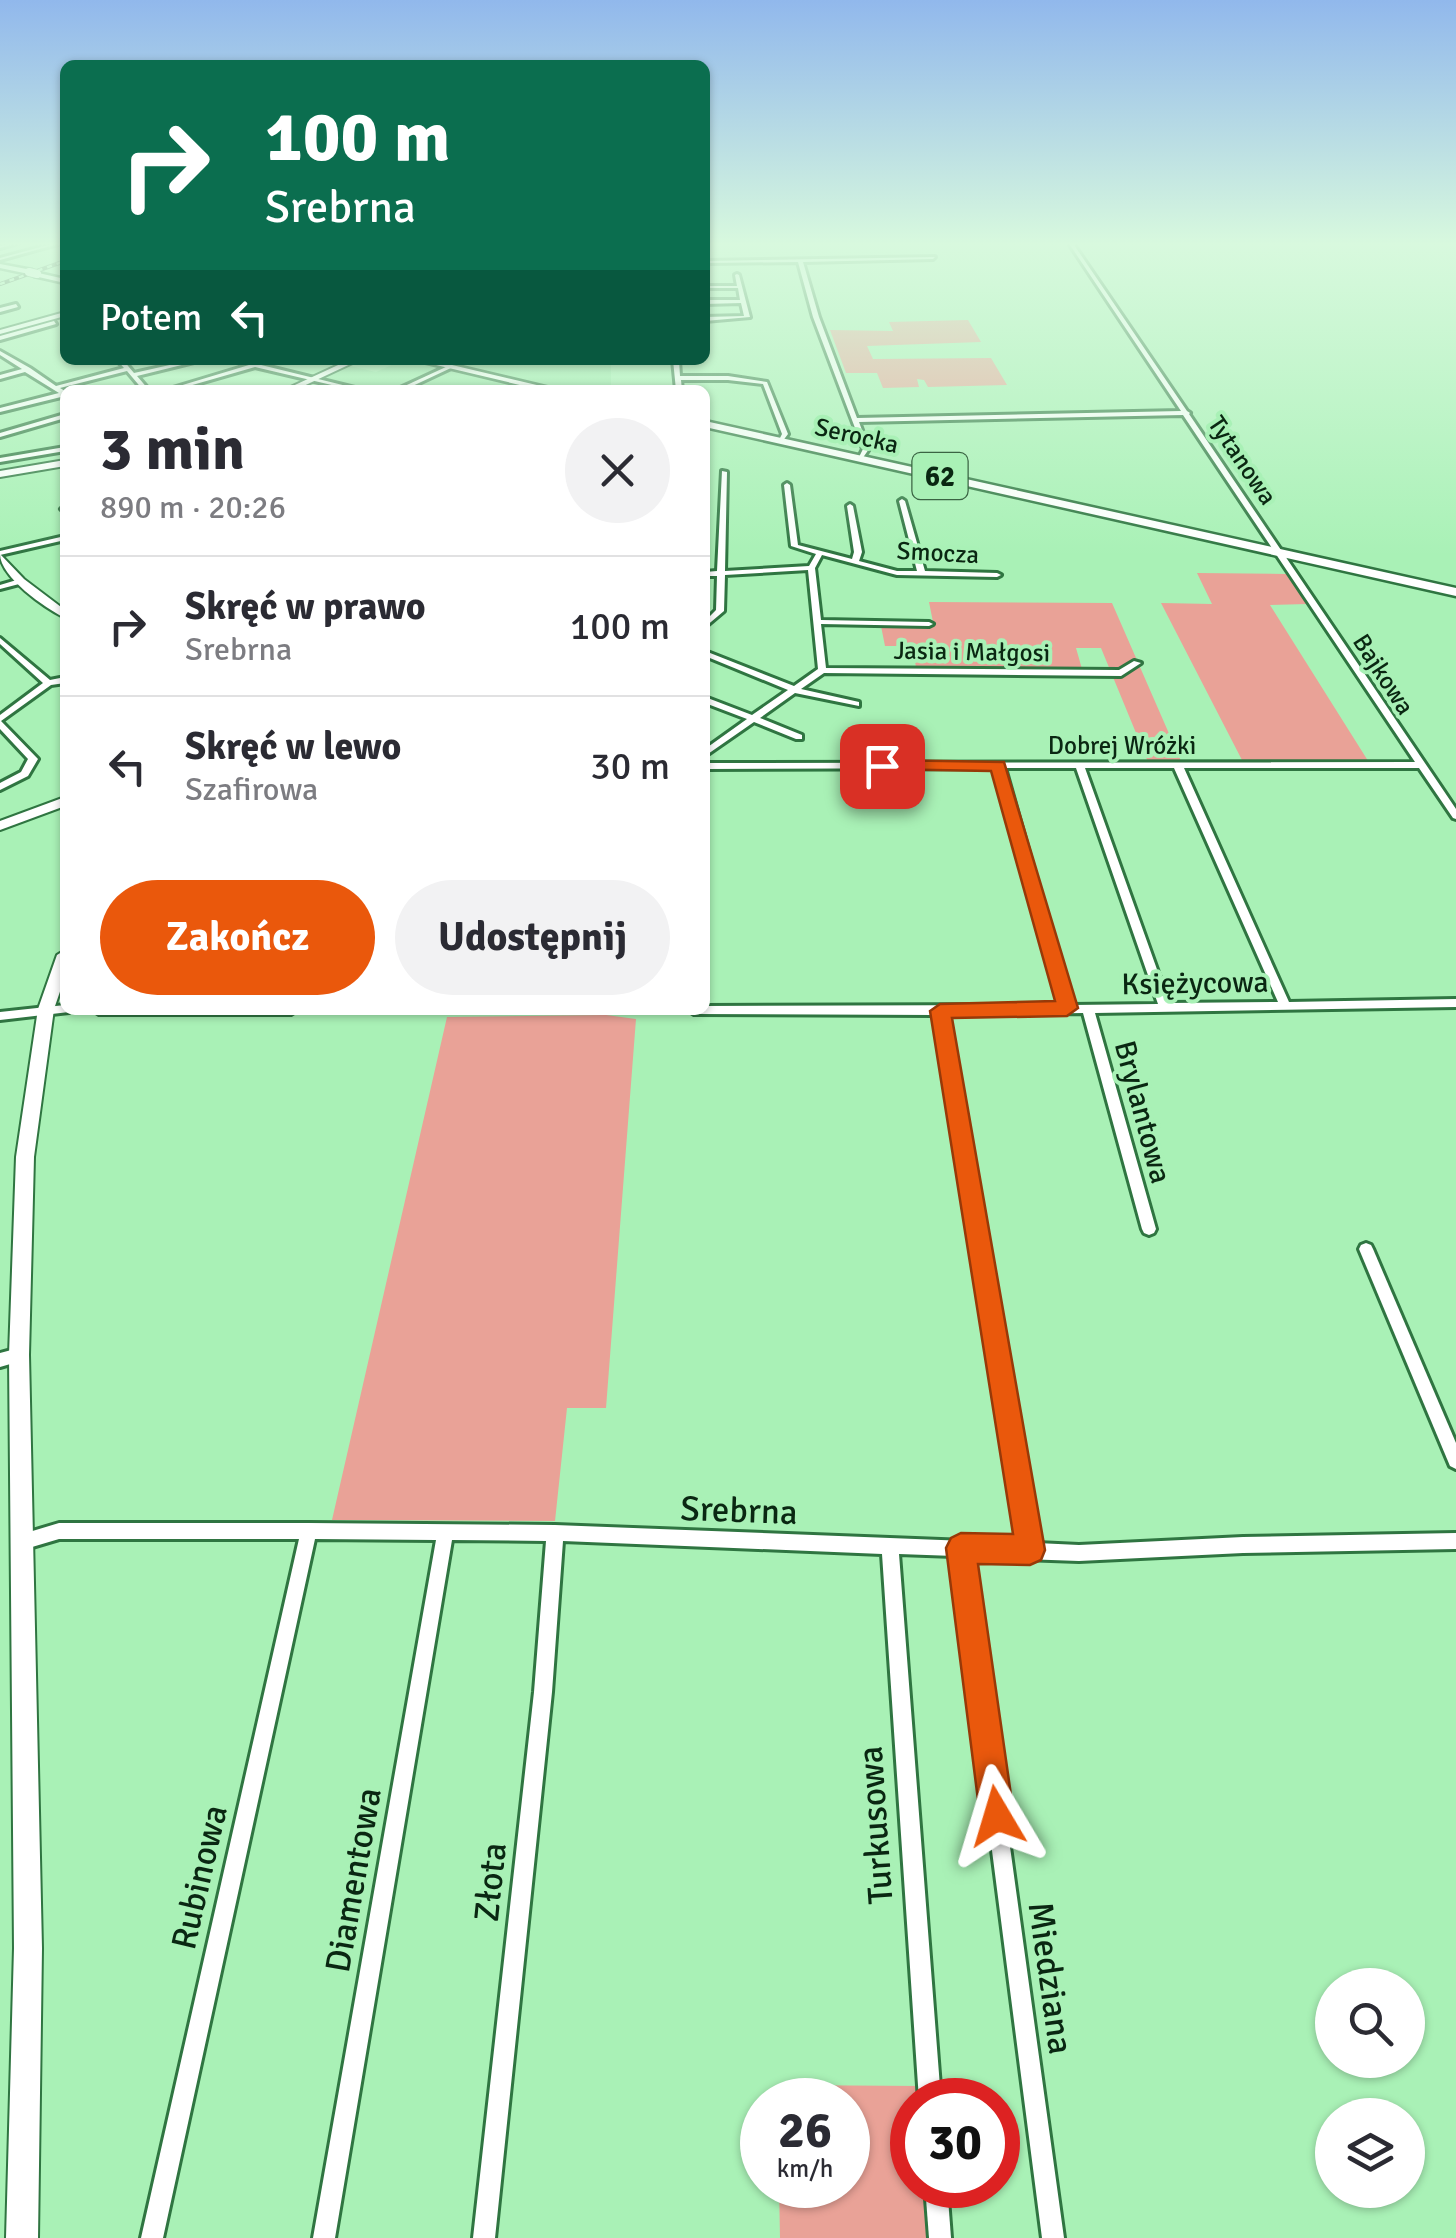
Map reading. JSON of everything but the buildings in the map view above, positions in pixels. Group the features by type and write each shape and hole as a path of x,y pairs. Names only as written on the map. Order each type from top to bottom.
{"main road":[{"path":"441,365 531,385"},
{"name":"Serocka","path":"710,425 1281,553"},
{"name":"62","path":"1281,553 1456,592"}],"street":[{"path":"827,346 866,450 860,458"},
{"name":"Tytanowa","path":"1142,346 1281,553"},
{"path":"0,354 60,390"},
{"path":"124,365 142,385"},
{"path":"83,385 170,365"},
{"path":"186,385 255,365 339,385"},
{"path":"299,385 344,365"},
{"path":"677,365 679,385"},
{"path":"410,385 450,367"},
{"path":"0,376 28,369"},
{"path":"678,378 728,378 765,384 785,431 780,441"},
{"path":"0,410 60,392"},
{"path":"855,420 1188,413"},
{"path":"0,434 60,417"},
{"path":"0,460 60,450"},
{"path":"0,474 60,464"},
{"path":"710,620 720,611 724,472"},
{"path":"710,749 822,670 811,568 820,555 791,543 787,485"},
{"path":"902,502 922,574"},
{"path":"850,506 858,552 856,562"},
{"path":"60,539 0,555 20,581 60,611"},
{"name":"Bajkowa","path":"1281,553 1292,577 1456,816"},
{"name":"Smocza","path":"820,555 922,574 997,575"},
{"path":"710,574 811,568"},
{"path":"0,587 20,581"},
{"path":"818,622 929,624"},
{"path":"0,640 48,682"},
{"path":"710,655 794,690 856,704"},
{"name":"Jasia i Małgosi","path":"822,670 1121,673 1137,663"},
{"path":"0,787 22,776 34,759 0,722 48,682 60,681"},
{"path":"710,702 800,737"},
{"name":"Dobrej Wróżki","path":"710,766 1420,765"},
{"path":"998,766 1067,1008"},
{"path":"1079,766 1166,1006"},
{"path":"1178,766 1286,1006"},
{"path":"0,826 60,803"},
{"name":"Księżycowa","path":"710,1010 940,1011 1456,1003"},
{"path":"0,1016 56,1009 25,1157 9,1358 22,1542 28,1948 22,2238"},
{"name":"Brylantowa","path":"1088,1009 1149,1229"},
{"path":"940,1011 1030,1550"},
{"path":"1366,1249 1456,1461"},
{"name":"Srebrna","path":"22,1542 59,1531 555,1533 1080,1553 1243,1544 1456,1540"},
{"name":"Rubinowa","path":"152,2238 309,1531"},
{"name":"Złota","path":"484,2238 543,1692 555,1533"},
{"name":"Diamentowa","path":"324,2238 446,1534"},
{"name":"Turkusowa","path":"890,1544 928,2078"},
{"name":"Miedziana","path":"961,1548 1053,2238"},
{"path":"938,2208 940,2238"}],"shaded area":[{"path":"836,346 867,346 873,359 991,358 1007,385 928,387 924,380 917,379 919,387 883,388 877,373 846,373"},
{"path":"339,365 376,372 392,365 611,365 611,385 328,385 306,379"},
{"path":"1197,573 1286,574 1307,604 1270,605 1370,764 1243,762 1161,603 1212,604"},
{"path":"929,602 1112,603 1181,761 1148,762 1101,648 1076,648 1082,669 916,667 912,646 885,646 881,626 934,627"},
{"path":"606,1015 636,1019 606,1408 567,1408 555,1521 332,1520 447,1017"},
{"path":"870,2086 890,2086 890,2208 931,2208 933,2238 780,2238 779,2208 870,2208"}],"route":[{"path":"882,766 998,766 1067,1008 940,1011 1030,1550 961,1548 997,1816"}]}
